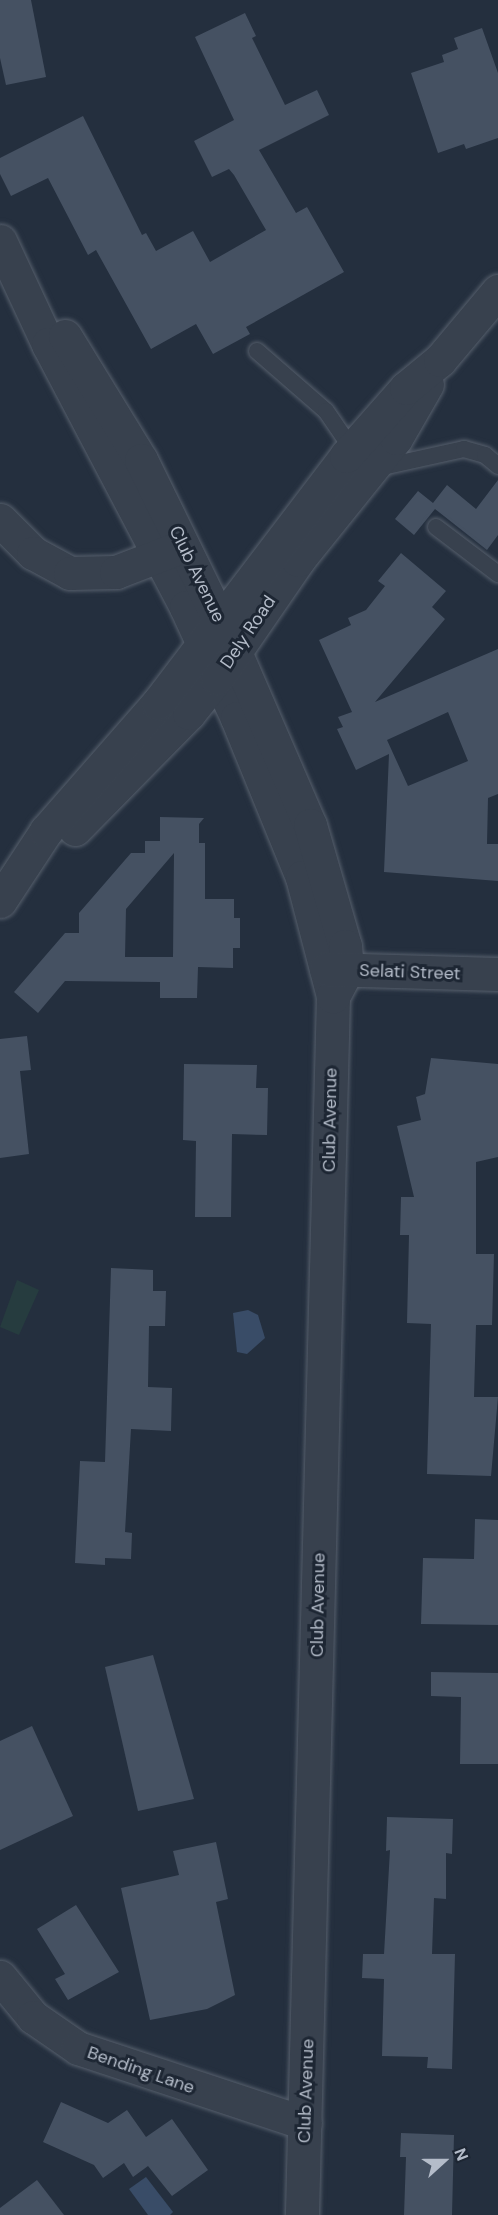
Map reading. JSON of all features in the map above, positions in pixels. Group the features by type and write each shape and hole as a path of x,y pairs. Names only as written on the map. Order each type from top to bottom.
{"street":[{"name":"Club Avenue","path":"1,243 119,418 171,551 324,865 345,946 334,978 302,2215"},
{"name":"Dely Road","path":"21,874 69,836 189,713 226,665 298,560 406,388 440,360 498,291"},
{"name":"Dely Road","path":"0,901 21,874 46,831 158,703 212,634 362,459"},
{"path":"0,520 33,553 70,573 116,572 171,551"},
{"name":"Selati Street","path":"334,978 498,974"},
{"name":"Bending Lane","path":"0,1977 33,2017 78,2048 305,2123"}],"lane":[{"path":"257,351 326,411 362,459 464,449 485,455 498,466"},
{"path":"436,527 496,569"}],"green space":[{"path":"17,1280 39,1290 19,1335 0,1327"}],"water":[{"path":"248,1310 258,1315 265,1338 247,1354 237,1352 233,1313"},
{"path":"146,2177 173,2212 170,2215 148,2215 129,2189"}],"building":[{"path":"0,0 31,0 46,77 6,85 0,58"},
{"path":"245,13 256,36 252,38 285,105 317,90 329,115 259,150 296,213 307,207 344,272 246,327 250,334 213,354 196,324 151,349 96,250 88,255 48,178 11,196 0,174 0,158 83,116 142,235 146,233 156,251 193,231 210,262 266,230 234,175 229,169 212,177 194,141 234,120 195,37"},
{"path":"482,28 498,73 498,138 466,149 464,144 438,153 411,73 444,62 442,55 458,49 454,38"},
{"path":"498,480 498,535 487,550 435,509 414,535 395,519 418,491 433,503 447,485 476,509"},
{"path":"401,553 446,591 432,607 445,619 375,702 498,649 498,794 488,798 487,844 498,844 498,881 384,872 389,754 356,770 337,729 343,727 338,717 352,712 319,640 351,625 348,618 366,610 385,586 378,581","holes":["448,712 468,761 408,786 387,740"]},
{"path":"160,817 204,818 199,824 199,843 205,843 205,899 234,899 234,918 240,918 240,948 233,948 233,968 198,967 197,998 160,998 160,982 65,981 38,1013 14,992 65,933 79,933 79,913 131,853 145,853 145,841 160,841","holes":["174,853 173,957 125,957 126,909"]},
{"path":"27,1036 31,1070 20,1071 29,1154 0,1158 0,1039"},
{"path":"431,1058 498,1064 498,1157 476,1162 476,1254 494,1254 492,1325 476,1325 474,1397 498,1397 491,1476 427,1474 431,1324 407,1323 409,1235 400,1235 401,1197 414,1197 397,1126 421,1120 416,1097 425,1094"},
{"path":"184,1064 257,1065 256,1088 268,1088 267,1135 232,1134 231,1217 195,1217 196,1141 183,1140"},
{"path":"111,1268 153,1270 153,1291 166,1291 165,1326 149,1326 148,1387 172,1388 171,1431 131,1429 125,1532 132,1533 131,1559 105,1558 105,1565 75,1563 80,1461 105,1462"},
{"path":"475,1519 498,1520 498,1625 421,1624 423,1558 474,1559"},
{"path":"153,1655 194,1799 138,1811 105,1667"},
{"path":"431,1672 498,1673 498,1764 460,1764 461,1697 431,1696"},
{"path":"32,1726 73,1816 0,1850 0,1741"},
{"path":"387,1817 453,1819 452,1854 446,1853 446,1899 434,1898 432,1954 455,1954 452,2069 427,2068 428,2057 382,2056 384,1979 362,1978 363,1954 384,1954 390,1850 386,1851"},
{"path":"216,1842 228,1899 216,1902 235,1995 207,2009 150,2020 121,1888 179,1875 173,1851"},
{"path":"76,1905 119,1972 68,2000 55,1979 65,1974 37,1929"},
{"path":"61,2102 108,2123 127,2110 146,2137 172,2119 208,2170 172,2196 148,2166 133,2177 124,2163 103,2178 94,2165 43,2142"},
{"path":"401,2133 454,2135 452,2215 404,2215 406,2157 400,2157"},
{"path":"37,2180 64,2215 0,2215 0,2208"}]}
